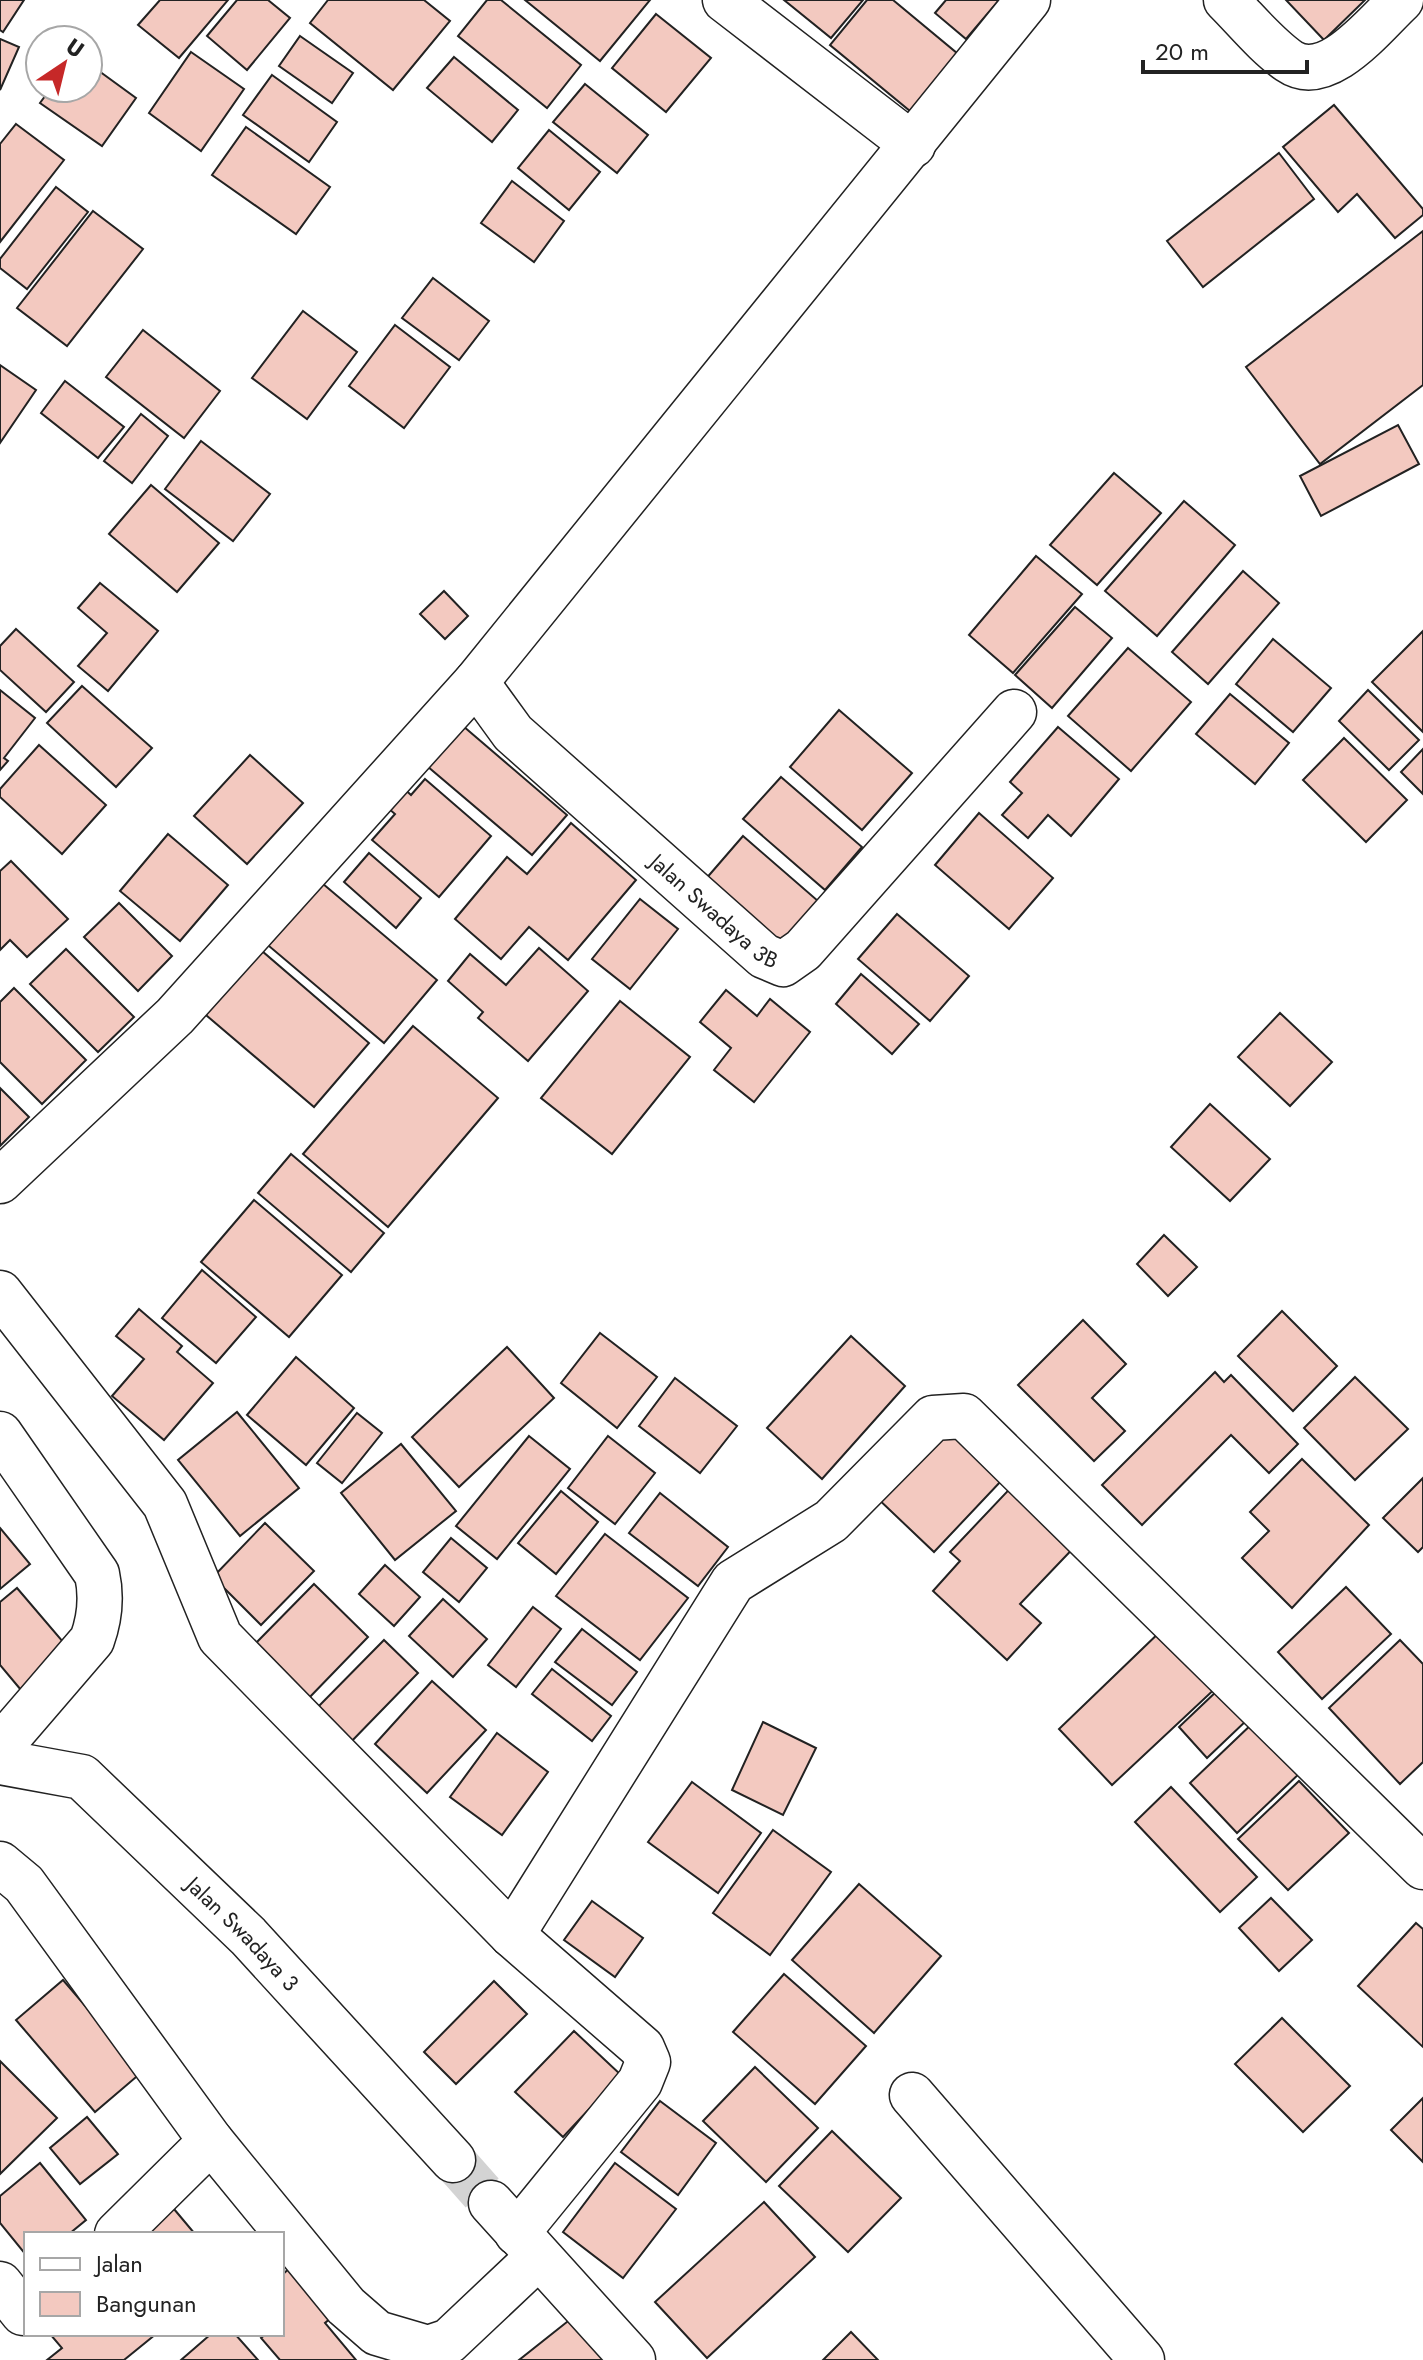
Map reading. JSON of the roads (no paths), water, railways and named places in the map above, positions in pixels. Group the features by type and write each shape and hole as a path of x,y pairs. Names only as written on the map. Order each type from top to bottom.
{"street":[{"path":"725,0 913,145"},
{"path":"0,1181 175,1016 476,682 1028,0"},
{"path":"1226,0 1290,62 1309,70 1332,64 1401,0"},
{"name":"Jalan Swadaya 3B","path":"476,682 513,733 764,956 783,964 803,950 1014,712"},
{"path":"0,1293 165,1504 216,1632 512,1935 642,2048 648,2062 640,2082 515,2231 449,2341 428,2348 377,2333 346,2306 211,2141 24,1884 0,1864"},
{"path":"512,1935 733,1582 831,1521 933,1418 964,1416 1423,1867"},
{"path":"0,1434 97,1574 100,1590 98,1626 92,1640 0,1747"},
{"name":"Jalan Swadaya 3","path":"0,1762 82,1777 248,1936 453,2160"},
{"path":"912,2095 1142,2360"},
{"path":"119,2232 211,2141"},
{"path":"515,2231 633,2360"}],"tunnel":[{"path":"453,2160 491,2203"}]}
